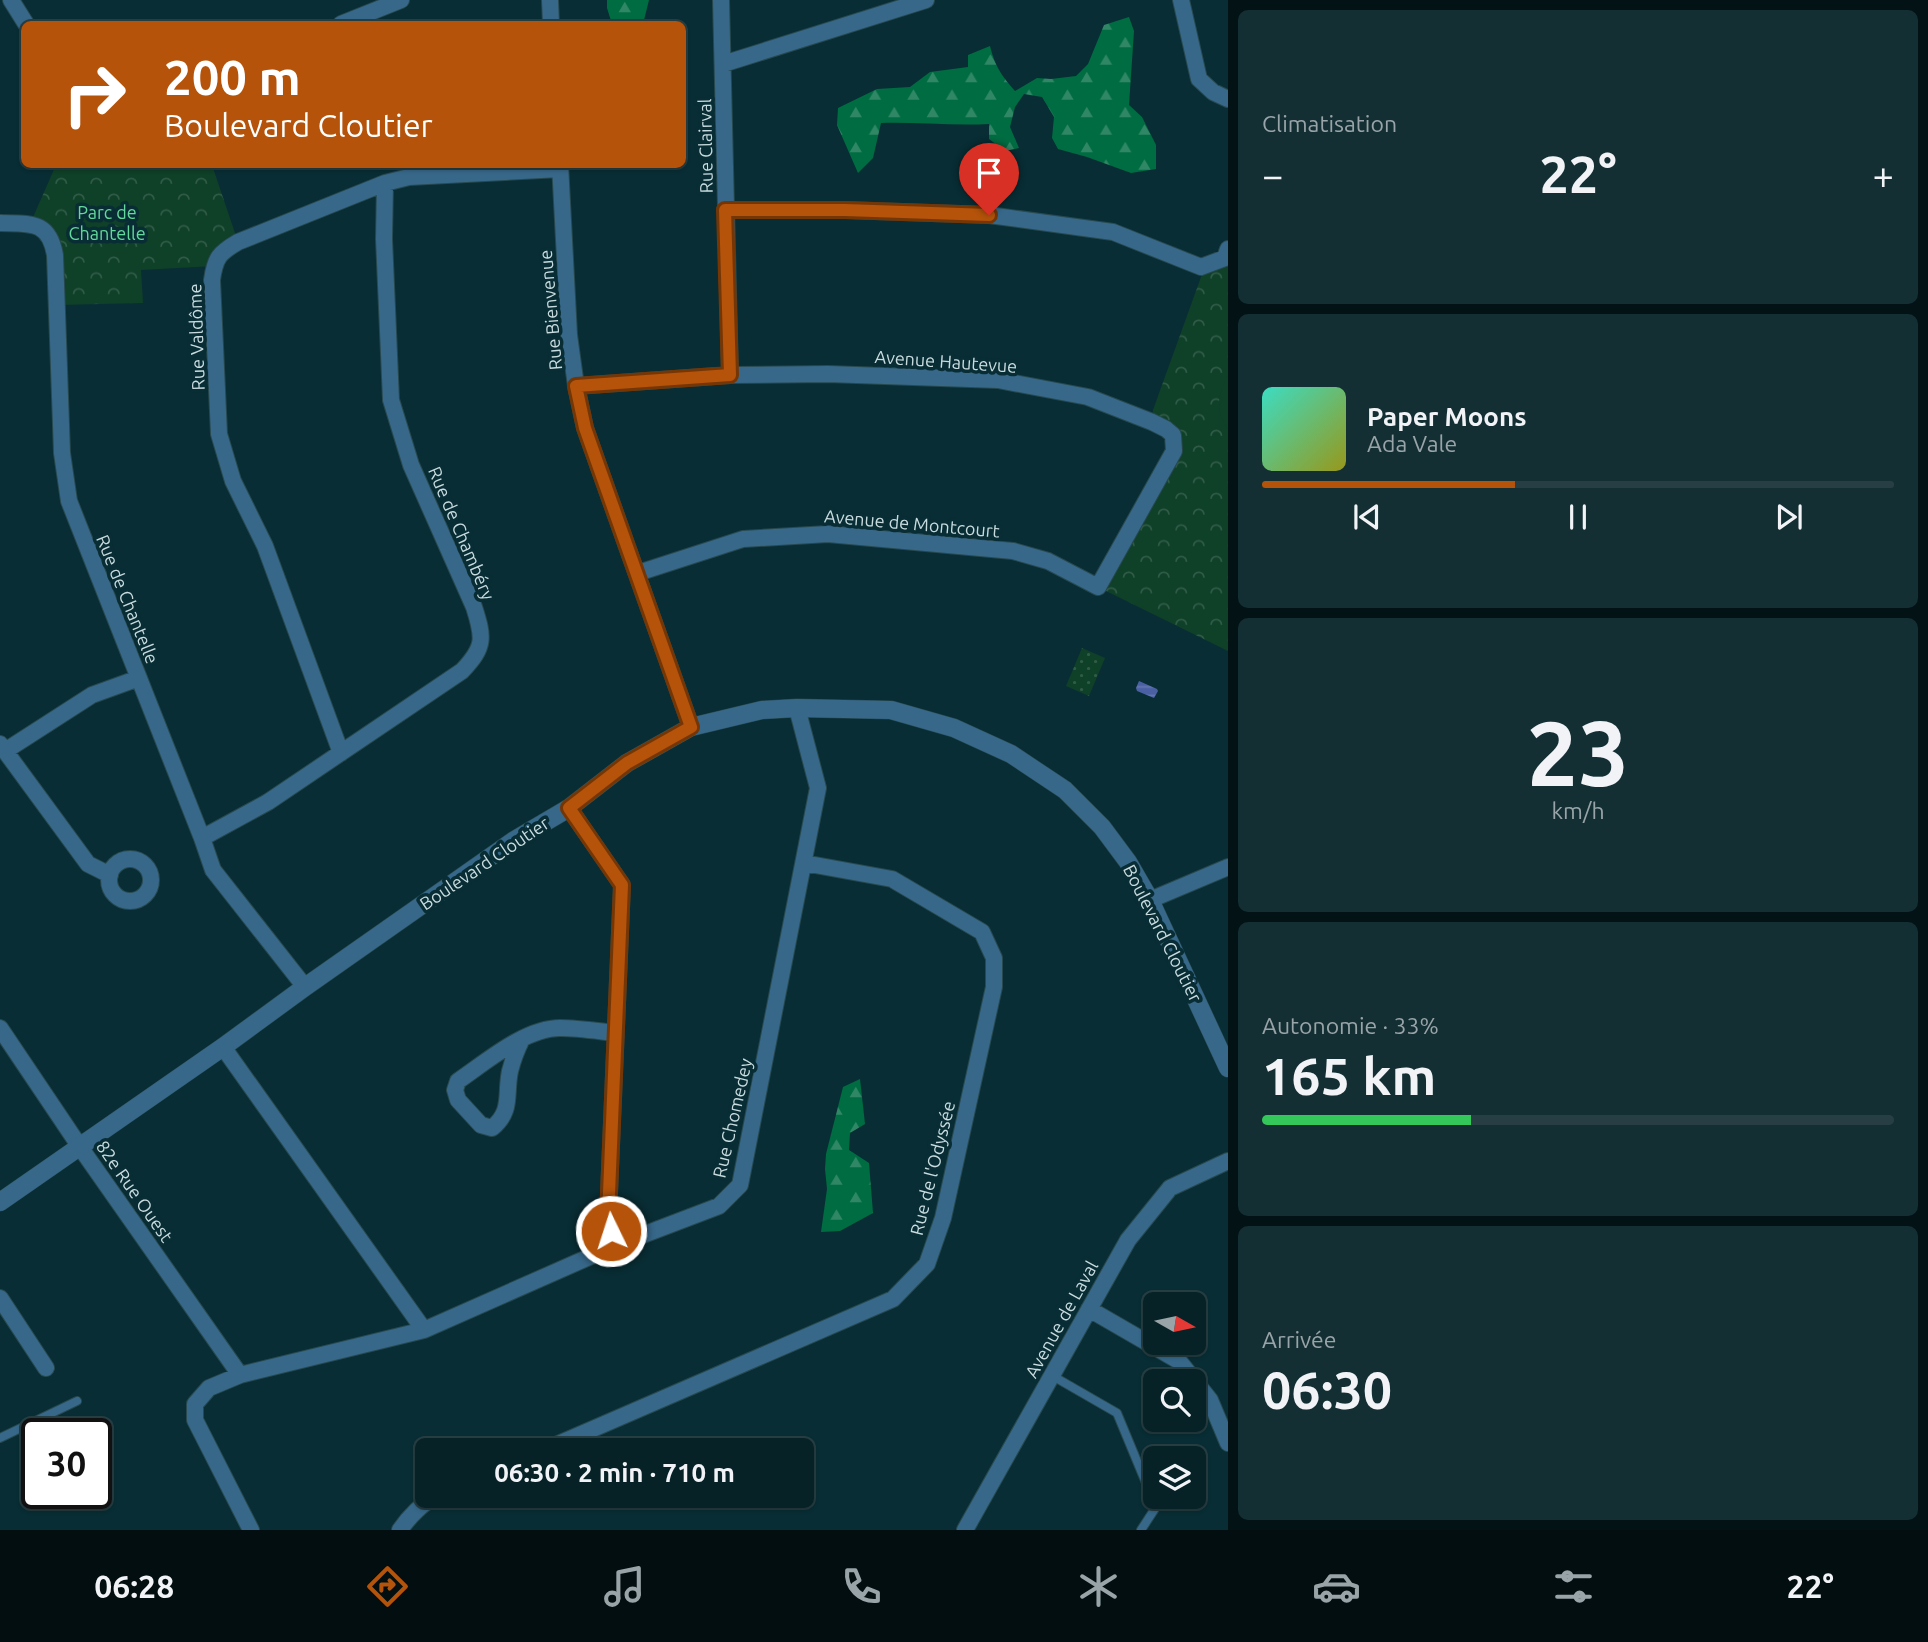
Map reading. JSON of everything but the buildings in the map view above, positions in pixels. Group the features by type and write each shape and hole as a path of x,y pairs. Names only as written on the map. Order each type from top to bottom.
{"street":[{"path":"11,0 24,21"},
{"path":"348,21 401,0"},
{"path":"550,0 551,21"},
{"name":"Rue Clairval","path":"721,0 730,375"},
{"path":"723,64 926,0"},
{"path":"1181,0 1199,79 1213,92 1228,99"},
{"name":"Rue Valdôme","path":"341,753 265,546 233,481 219,434 212,280 214,266 219,255 238,242 386,183 409,177 545,168"},
{"name":"Rue Bienvenue","path":"560,168 569,335 585,428 691,727"},
{"name":"Rue de Chambéry","path":"202,838 268,802 463,671 477,656 481,642 480,624 474,607 411,465 391,400 384,239 386,183"},
{"path":"725,210 845,210 989,215 1113,232 1200,267 1225,258 1228,248"},
{"name":"Rue de Chantelle","path":"0,223 40,228 48,233 53,244 62,453 69,501 213,870 305,987"},
{"name":"Avenue Hautevue","path":"576,386 730,375 828,374 998,380 1088,397 1166,429 1173,435 1174,452 1098,587"},
{"name":"Avenue de Montcourt","path":"638,573 743,539 828,534 1013,551 1048,561 1098,587"},
{"path":"110,875 88,864 3,747 92,695 139,678"},
{"name":"Rue Chomedey","path":"251,1530 195,1420 195,1404 209,1388 240,1375 424,1330 614,1246 719,1206 740,1185 818,788 797,708"},
{"name":"Boulevard Cloutier","path":"0,1202 513,841 569,808 627,763 691,727 762,710 891,710 954,728 1011,754 1065,790 1102,827 1128,862 1150,900 1228,1068"},
{"path":"569,808 622,885 608,1217 614,1246"},
{"name":"Rue de l'Odyssée","path":"572,1438 893,1299 927,1264 943,1218 995,987 994,958 982,932 892,879 804,863"},
{"path":"1150,900 1228,867"},
{"name":"82e Rue Ouest","path":"0,1028 240,1375"},
{"path":"522,1038 514,1056 502,1120 492,1128 481,1125 458,1100 455,1090 458,1081 522,1038 538,1032 558,1028 615,1032"},
{"path":"223,1047 424,1330"},
{"name":"Avenue de Laval","path":"965,1530 1128,1240 1170,1188 1228,1161"},
{"path":"0,1298 46,1368"},
{"path":"1089,1309 1180,1361 1210,1400 1228,1443"},
{"path":"400,1530 421,1508"}],"lane":[{"path":"1052,1375 1117,1413 1156,1507 1141,1530"},
{"path":"0,1438 77,1401"}],"green space":[{"path":"607,0 649,0 644,21 611,21"},
{"path":"1129,17 1134,31 1129,105 1142,117 1156,145 1156,169 1131,173 1058,149 1052,138 1054,117 1042,97 1024,94 1015,107 1010,127 1019,148 1005,151 989,139 989,124 881,123 873,158 858,173 837,125 838,108 877,89 910,87 930,72 968,67 968,55 990,46 999,70 1015,91 1037,78 1076,76 1088,64 1104,25"},
{"name":"Parc de Chantelle","path":"55,168 213,168 238,242 214,266 141,270 143,303 57,305 55,255 30,224"},
{"path":"1228,249 1228,651 1098,587 1173,435 1152,422 1153,410 1205,266"},
{"path":"1228,375 1228,430 1221,416 1219,403"},
{"path":"1082,648 1105,658 1089,696 1066,686"},
{"path":"860,1079 865,1124 850,1133 849,1150 869,1163 873,1213 840,1231 821,1232 827,1189 826,1154 843,1087"}],"water":[{"path":"1139,681 1157,689 1154,698 1137,691"}],"route":[{"path":"611,1231 608,1217 622,885 569,808 627,763 691,727 585,428 576,386 730,375 725,210 845,210 989,215"}]}
